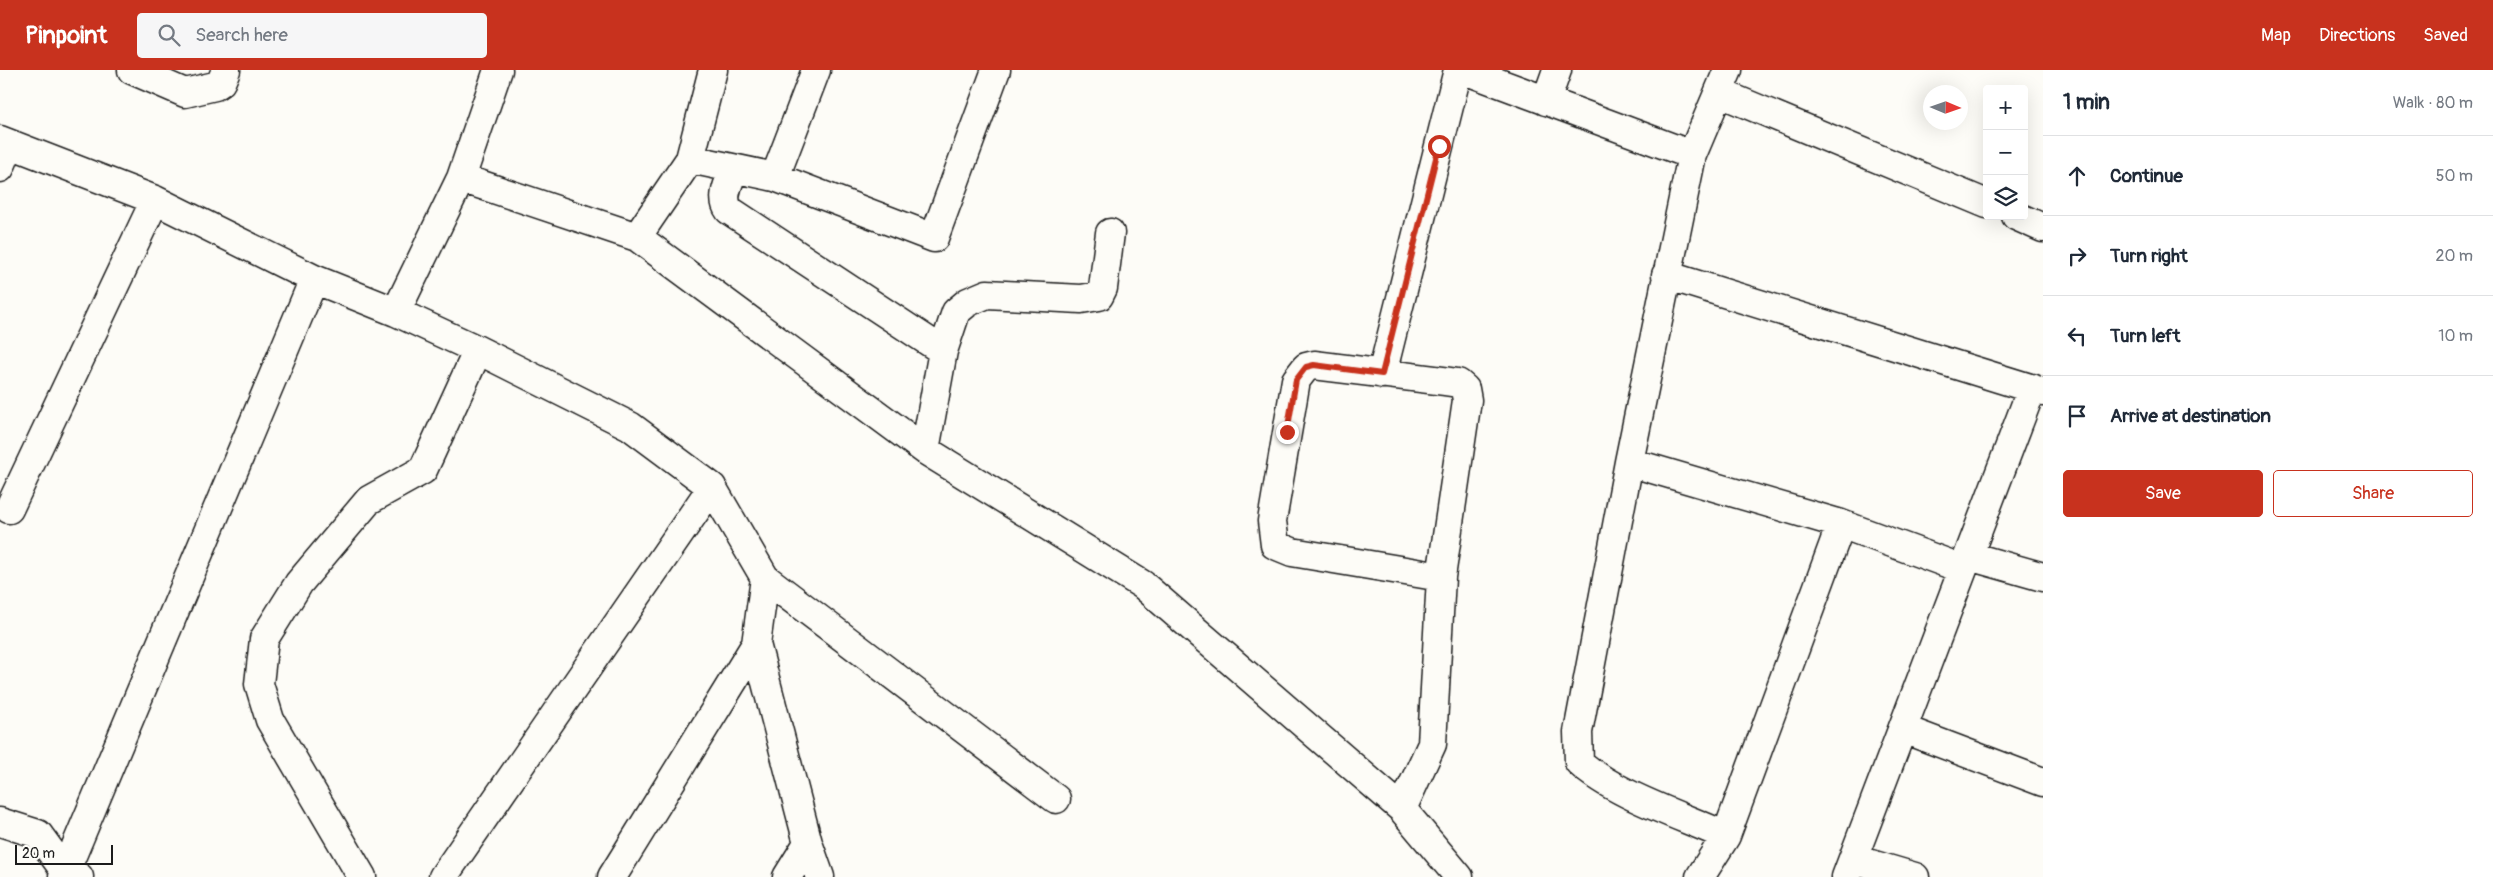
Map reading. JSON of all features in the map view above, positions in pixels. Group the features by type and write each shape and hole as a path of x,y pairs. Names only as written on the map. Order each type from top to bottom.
{"street":[{"path":"132,70 185,93 215,86 221,82 226,70"},
{"path":"396,312 461,178 498,70"},
{"path":"637,237 690,160 713,70"},
{"path":"775,177 816,70"},
{"path":"690,160 775,177 934,238 996,70"},
{"path":"1382,374 1458,70"},
{"path":"1464,70 1692,155"},
{"path":"1546,101 1557,70"},
{"path":"1726,836 1603,781 1579,762 1578,732 1666,274 1692,155 1724,81 1983,202"},
{"path":"3,151 156,200 314,279 396,312 478,350 630,426 712,487 765,578 1056,799"},
{"path":"734,169 725,195 725,204 729,210 943,351"},
{"path":"461,178 637,237 925,450 1143,585 1402,809 1459,877"},
{"path":"9,509 156,200"},
{"path":"2025,220 2043,228"},
{"path":"925,450 943,351 956,312 968,302 986,294 1081,300 1099,296 1103,288 1110,233"},
{"path":"1666,274 2037,390 1966,563 1850,868 1915,877"},
{"path":"69,875 314,279"},
{"path":"362,877 270,720 259,684 264,639 299,583 369,500 422,470 478,350"},
{"path":"1402,809 1432,744 1441,577 1467,400 1465,389 1458,383 1314,365 1306,367 1296,380 1272,521 1275,545 1292,552 1441,577"},
{"path":"1629,462 1966,563 2043,577"},
{"path":"443,877 712,487"},
{"path":"1700,877 1726,836 1841,524"},
{"path":"765,578 756,644 808,843 820,877"},
{"path":"612,877 756,644"},
{"path":"1903,729 2043,782"},
{"path":"0,822 38,834 69,875"},
{"path":"788,877 808,843"}],"route":[{"path":"1287,432 1296,380 1306,367 1314,365 1382,374 1439,146"}]}
